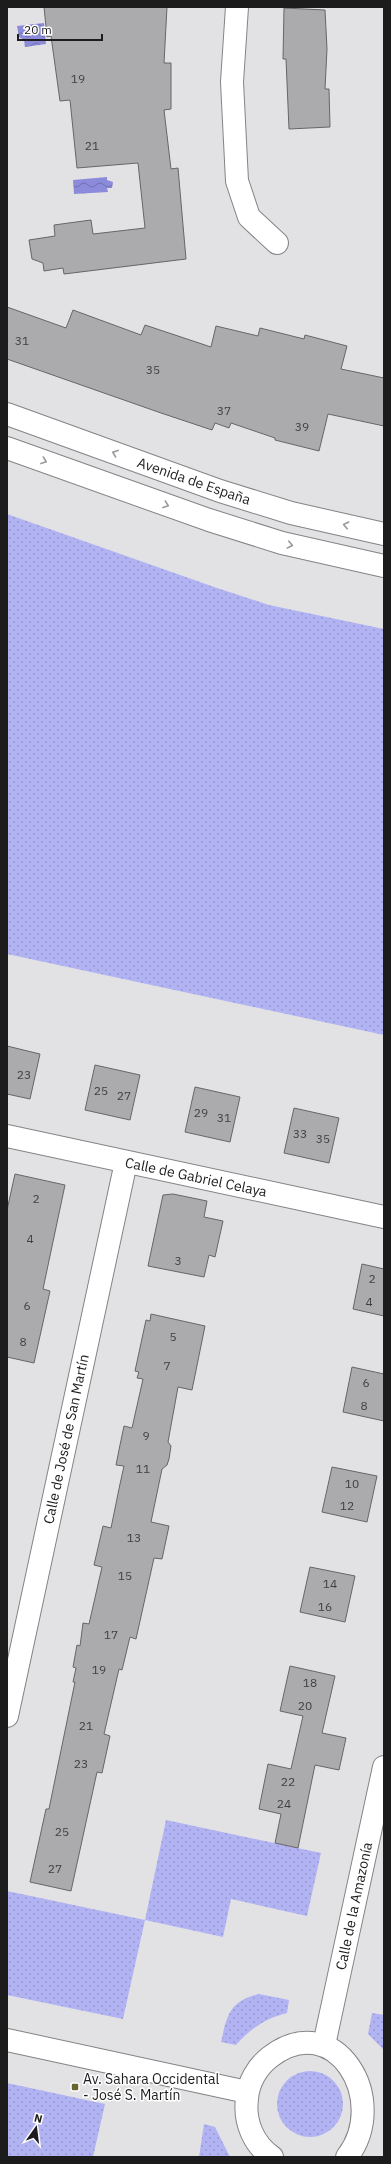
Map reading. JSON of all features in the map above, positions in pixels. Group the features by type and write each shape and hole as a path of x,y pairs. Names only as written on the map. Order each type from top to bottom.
{"street":[{"path":"238,7 232,82 237,181 249,217 277,244"},
{"name":"Avenida de España","path":"7,414 220,491 291,513 384,534"},
{"path":"7,448 246,532 282,543 384,566"},
{"name":"Calle de Gabriel Celaya","path":"7,1136 384,1217"},
{"name":"Calle de José de San Martín","path":"7,1716 126,1162"},
{"name":"Calle de la Amazonía","path":"324,2045 384,1766"},
{"path":"7,2040 247,2092"},
{"path":"272,2157 260,2146 252,2134 246,2106 247,2092 257,2070 276,2052 299,2044 324,2045 345,2054 362,2071 371,2092 378,2117 363,2140 347,2157"}],"shaded area":[{"path":"7,514 269,605 384,629 384,1035 7,954"},
{"path":"166,1820 321,1853 307,1916 231,1899 223,1937 145,1920"},
{"path":"7,1891 145,1920 123,2019 7,1995"},
{"path":"259,1994 289,2000 287,2013 265,2021 247,2034 236,2045 221,2042 228,2017 235,2005 249,1997"},
{"path":"372,2013 384,2015 384,2050 368,2034"},
{"path":"310,2071 323,2074 333,2081 340,2091 343,2104 340,2117 333,2127 323,2134 310,2137 297,2134 287,2127 280,2117 277,2104 280,2091 287,2081 297,2074"},
{"path":"7,2083 105,2104 93,2157 7,2157"},
{"path":"204,2124 215,2127 230,2157 199,2157"}],"water":[{"path":"44,23 46,44 25,47 24,40 19,37 17,26"},
{"path":"107,177 107,180 113,182 112,188 107,188 108,192 74,194 73,180"}],"building":[{"path":"44,7 167,7 164,63 171,63 171,109 164,110 171,169 178,168 186,259 64,274 63,268 44,271 43,263 32,259 29,240 55,236 54,225 91,220 93,234 145,228 138,163 77,168 70,100 60,101 51,36 47,37"},
{"path":"284,8 325,10 327,49 325,89 329,89 330,127 289,129 286,59 283,59"},
{"path":"7,307 66,328 73,310 141,335 145,325 211,347 216,326 258,336 260,328 304,339 305,335 347,346 341,369 384,378 384,426 328,414 319,451 275,440 275,438 231,423 229,428 215,423 212,430 7,359"},
{"path":"7,1046 40,1054 30,1099 7,1094"},
{"path":"95,1065 140,1075 130,1120 85,1110"},
{"path":"195,1087 240,1097 230,1142 185,1132"},
{"path":"294,1108 339,1118 329,1163 284,1153"},
{"path":"15,1174 65,1185 43,1289 50,1291 34,1363 7,1357 7,1210"},
{"path":"173,1194 207,1201 204,1217 223,1221 215,1257 209,1255 204,1277 148,1266 163,1195"},
{"path":"362,1264 384,1269 384,1316 353,1309"},
{"path":"151,1314 205,1326 192,1390 178,1387 168,1442 171,1446 169,1459 167,1465 162,1469 151,1522 169,1526 162,1559 154,1558 136,1639 130,1637 122,1670 119,1669 104,1734 110,1736 102,1773 97,1772 71,1891 30,1882 46,1809 49,1809 75,1682 73,1682 76,1668 73,1667 77,1645 80,1646 83,1623 89,1624 102,1567 94,1565 103,1526 111,1528 124,1466 116,1465 124,1426 132,1428 143,1379 137,1378 139,1372 135,1371 146,1320 150,1321"},
{"path":"352,1367 384,1374 384,1421 343,1412"},
{"path":"332,1467 377,1476 367,1522 322,1512"},
{"path":"310,1567 355,1576 345,1622 300,1612"},
{"path":"290,1666 335,1676 322,1733 346,1738 339,1770 315,1765 298,1848 275,1843 281,1814 259,1809 268,1764 291,1769 303,1716 280,1711"}],"place":[{"name":"Av. Sahara Occidental - José S. Martín","path":"75,2087"}]}
